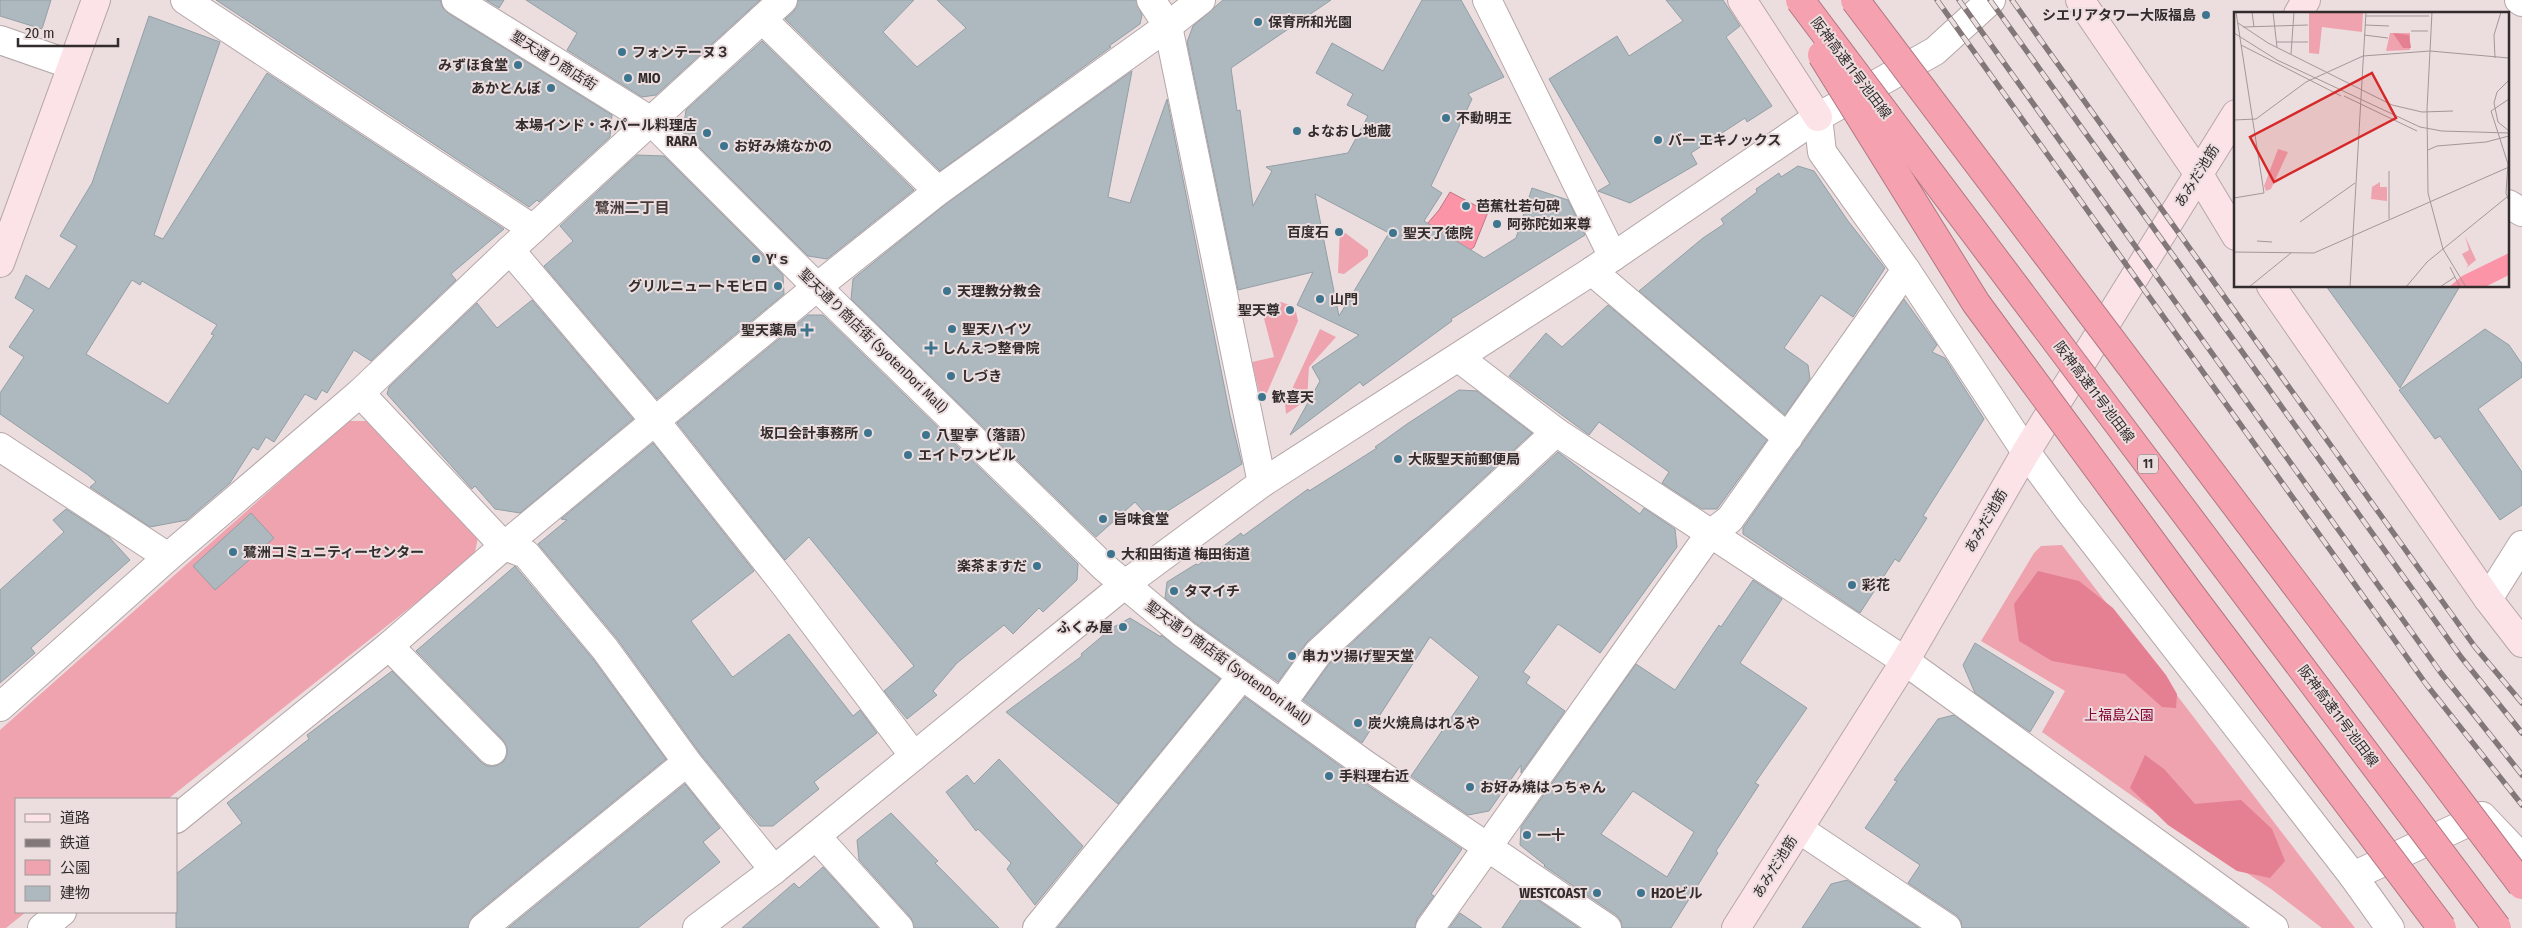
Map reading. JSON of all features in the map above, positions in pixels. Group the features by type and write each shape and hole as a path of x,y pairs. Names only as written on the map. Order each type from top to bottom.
{"highway":[{"path":"1790,0 1805,29 1976,303 2185,587 2442,928"},
{"name":"阪神高速11号池田線","path":"1800,0 2497,928"},
{"path":"1855,0 2522,885"}],"street":[{"path":"0,263 96,0"},
{"path":"185,0 533,229"},
{"name":"聖天通り商店街","path":"456,0 651,121"},
{"path":"0,707 168,557 360,393 510,250 783,0"},
{"path":"1151,0 1168,26 1262,483"},
{"path":"178,817 389,646 504,546 817,287 938,191 1168,26 1201,0"},
{"path":"1487,0 1602,264 1788,438"},
{"path":"1742,0 1818,118 1822,152 1906,270 2026,452 2068,509 2353,876 2390,928"},
{"path":"697,928 774,870 1124,585 1262,483 1459,358 1818,118 1935,51 1991,0"},
{"path":"2080,0 2198,173 2234,233"},
{"path":"2299,12 2306,0"},
{"path":"762,19 938,191"},
{"path":"0,40 72,64"},
{"name":"あみだ池筋","path":"1736,928 1905,661 2026,452 2234,117"},
{"name":"聖天通り商店街 (SyotenDori Mall)","path":"651,121 817,287 1124,585 1184,634 1366,765 1606,928"},
{"path":"2510,205 2522,212"},
{"path":"510,250 656,422 782,581 914,756"},
{"path":"1430,928 1489,848 1709,535 1730,519 1906,270"},
{"path":"2272,288 2488,599 2522,643"},
{"path":"1459,358 1556,432 1709,535 1905,661 2274,928"},
{"path":"360,393 504,546 526,554 605,649 687,762 774,870"},
{"path":"1282,703 1318,653 1556,432"},
{"path":"0,447 168,557"},
{"path":"2488,599 2522,545"},
{"path":"389,646 492,751"},
{"path":"1037,928 1242,676"},
{"path":"483,928 687,762"},
{"path":"2353,876 2482,816 2522,858"},
{"path":"1799,829 1947,928"},
{"path":"816,836 899,928"},
{"path":"42,928 61,913"}],"green space":[{"path":"1340,229 1368,250 1368,256 1344,274 1338,273"},
{"path":"1281,302 1295,307 1298,321 1266,395 1261,401 1252,362 1274,357 1261,307"},
{"path":"1320,329 1336,337 1309,367 1307,400 1286,414 1285,404"},
{"path":"348,421 367,421 478,537 474,557 169,798 15,798 15,913 25,913 6,928 0,928 0,730"},
{"name":"上福島公園","path":"2062,545 2355,928 2322,928 2271,889 2162,817 2042,732 2065,691 1981,641 2034,553 2041,546"}],"shaded area":[{"path":"1450,192 1488,212 1474,247 1463,256 1421,231 1439,210"},
{"path":"2038,571 2079,581 2113,608 2166,675 2177,694 2176,708 2162,707 2125,674 2052,661 2019,641 2014,604"},
{"path":"2145,755 2164,769 2195,804 2241,800 2272,829 2285,861 2270,878 2237,871 2168,825 2130,788"}],"building":[{"path":"0,0 51,0 42,29 0,16"},
{"path":"216,0 440,0 443,8 448,13 612,115 610,137 539,202 537,200 529,207"},
{"path":"486,0 504,0 499,8"},
{"path":"526,0 760,0 656,95 642,97 567,50 577,33"},
{"path":"798,0 914,0 883,32 917,67 966,28 937,0 1136,0 1142,15 1140,24 1109,46 1111,47 940,171 785,19 794,11"},
{"path":"1223,0 1331,0 1231,68 1237,111 1240,110 1253,206 1272,171 1266,167 1348,153 1368,116 1347,105 1353,94 1316,73 1332,43 1383,71 1422,0 1461,0 1504,77 1468,94 1472,99 1431,186 1442,193 1424,221 1484,258 1516,238 1532,188 1568,200 1585,235 1451,319 1452,321 1363,386 1360,382 1290,435 1320,381 1312,367 1359,335 1297,305 1313,272 1238,290 1187,42 1193,26","holes":["1315,194 1389,233 1339,316"]},
{"path":"1666,0 1723,0 1740,26 1726,37 1772,106 1747,122 1745,118 1691,153 1697,164 1630,203 1598,191 1610,184 1549,79 1617,36 1629,56 1683,21"},
{"path":"149,16 220,42 154,235 163,239 267,73 504,229 451,274 456,280 371,361 354,350 327,393 322,390 316,400 305,394 274,442 266,437 258,450 253,447 230,483 187,520 150,527 90,487 96,482 88,475 0,414 0,393 24,357 9,347 34,310 15,298 26,275 49,289 77,246 60,236 92,183","holes":["132,280 140,285 142,281 217,325 211,334 214,335 168,404 86,354"]},
{"path":"762,41 914,190 827,259 808,256 683,131 686,110"},
{"path":"1132,71 1108,197 1130,203 1167,99 1230,415 1242,464 1152,521 1135,502 1096,537 851,299 853,279 947,203"},
{"path":"637,155 664,156 783,275 784,294 657,399 544,266 573,241 560,226"},
{"path":"1798,166 1814,171 1848,221 1885,268 1853,317 1821,295 1784,348 1808,365 1810,379 1785,415 1639,291 1703,238 1724,224 1721,219 1757,192 1756,189 1779,173 1781,177"},
{"path":"2327,288 2459,288 2400,388"},
{"path":"1904,299 1937,345 1932,352 1945,358 1984,419 1923,516 1927,518 1899,562 1895,559 1860,613 1743,534 1743,528"},
{"path":"532,300 633,419 520,513 495,509 475,486 472,489 387,394 389,387 477,303 497,328"},
{"path":"1608,305 1767,440 1717,509 1702,509 1662,483 1669,472 1599,422 1589,435 1509,376 1546,333 1562,347"},
{"path":"808,315 823,315 1078,564 1077,580 1043,612 1039,608 1013,634 1004,625 957,663 933,691 937,695 907,719 884,691 914,666 809,537 785,560 677,423"},
{"path":"2485,329 2509,345 2522,364 2522,377 2478,409 2522,472 2522,505 2500,520 2440,436 2435,439 2399,390"},
{"path":"1459,390 1477,391 1532,433 1307,642 1278,682 1194,622 1165,598 1167,582 1196,564 1198,565 1241,533 1243,536 1308,489 1309,491 1377,448 1375,447 1407,424"},
{"path":"653,443 754,571 691,621 731,675 733,677 789,634 853,716 860,710 877,733 814,782 819,789 773,826 760,826 745,809 699,752 618,640 538,544 567,520 561,519"},
{"path":"1558,452 1640,514 1644,508 1675,529 1677,547 1600,653 1558,624 1523,672 1530,677 1526,683 1565,711 1521,773 1521,765 1489,811 1468,815 1411,776 1479,677 1430,637 1362,743 1303,700 1330,663"},
{"path":"66,509 108,536 130,560 31,648 35,653 0,683 0,590 64,532 53,520"},
{"name":"鷺洲コミュニティーセンター","path":"251,513 274,538 215,590 193,566"},
{"path":"515,566 593,659 666,759 473,916 468,928 176,928 178,872 242,823 227,803 309,739 307,735 392,671 481,762 487,766 495,766 503,762 507,755 507,748 503,740 416,651"},
{"path":"1753,580 1782,599 1740,663 1807,708 1755,783 1759,785 1716,851 1718,853 1671,928 1622,928 1621,921 1616,915 1544,866 1520,845 1521,827 1636,664 1675,690 1719,625 1721,627","holes":["1633,791 1694,832 1667,877 1601,834"]},
{"path":"1130,618 1161,637 1161,635 1220,679 1118,804 1006,712 1082,656 1081,654 1112,628"},
{"path":"1975,643 2054,692 2030,732 1975,693 1963,665"},
{"path":"1245,697 1357,778 1462,849 1431,894 1434,896 1417,919 1415,928 1057,928"},
{"path":"1954,715 2247,928 1962,928 1961,921 1956,915 1908,883 1920,865 1865,828 1897,781 1894,780 1938,719"},
{"path":"999,759 1083,846 1035,905 1007,869 1011,863 978,829 976,831 946,792 967,775 974,784"},
{"path":"685,784 720,828 703,842 720,862 638,928 508,928"},
{"path":"891,813 938,861 935,863 999,928 914,928 911,918 859,860 857,840"},
{"path":"823,867 878,928 742,928 794,883 799,888"},
{"path":"1847,880 1919,928 1802,928 1831,884"},
{"path":"1526,892 1579,928 1502,928"},
{"path":"1460,913 1482,928 1449,928"}],"railway":[{"path":"1937,0 2426,684 2522,805"},
{"path":"1959,0 2441,673 2522,775"},
{"path":"1990,0 2461,657 2522,733"},
{"path":"2012,0 2475,647 2522,703"}],"place":[{"name":"シエリアタワー大阪福島","path":"2206,15"},
{"name":"保育所和光園","path":"1258,22"},
{"name":"フォンテーヌ３","path":"622,52"},
{"name":"みずほ食堂","path":"518,65"},
{"name":"MIO","path":"628,78"},
{"name":"あかとんぼ","path":"551,88"},
{"name":"不動明王","path":"1446,118"},
{"name":"よなおし地蔵","path":"1297,131"},
{"name":"本場インド・ネパール料理店 RARA","path":"707,133"},
{"name":"バー エキノックス","path":"1658,140"},
{"name":"お好み焼なかの","path":"724,146"},
{"name":"芭蕉杜若句碑","path":"1466,206"},
{"name":"阿弥陀如来尊","path":"1497,224"},
{"name":"百度石","path":"1339,232"},
{"name":"聖天了徳院","path":"1393,233"},
{"name":"Y'ｓ","path":"756,259"},
{"name":"グリルニュートモヒロ","path":"778,286"},
{"name":"天理教分教会","path":"947,291"},
{"name":"山門","path":"1320,299"},
{"name":"聖天尊","path":"1290,310"},
{"name":"聖天ハイツ","path":"952,329"},
{"name":"聖天薬局","path":"807,330"},
{"name":"しんえつ整骨院","path":"931,348"},
{"name":"しづき","path":"951,376"},
{"name":"歓喜天","path":"1262,397"},
{"name":"坂口会計事務所","path":"868,433"},
{"name":"八聖亭（落語）","path":"926,435"},
{"name":"エイトワンビル","path":"908,455"},
{"name":"大阪聖天前郵便局","path":"1398,459"},
{"name":"旨味食堂","path":"1103,519"},
{"name":"鷺洲コミュニティーセンター","path":"233,552"},
{"name":"大和田街道 梅田街道","path":"1111,554"},
{"name":"楽茶ますだ","path":"1037,566"},
{"name":"彩花","path":"1852,585"},
{"name":"タマイチ","path":"1174,591"},
{"name":"ふくみ屋","path":"1123,627"},
{"name":"串カツ揚げ聖天堂","path":"1292,656"},
{"name":"炭火焼鳥はれるや","path":"1358,723"},
{"name":"手料理右近","path":"1329,776"},
{"name":"お好み焼はっちゃん","path":"1470,787"},
{"name":"一十","path":"1527,835"},
{"name":"WESTCOAST","path":"1597,893"},
{"name":"H2Oビル","path":"1641,893"}],"district":[{"name":"鷺洲二丁目","path":"632,208"}]}
